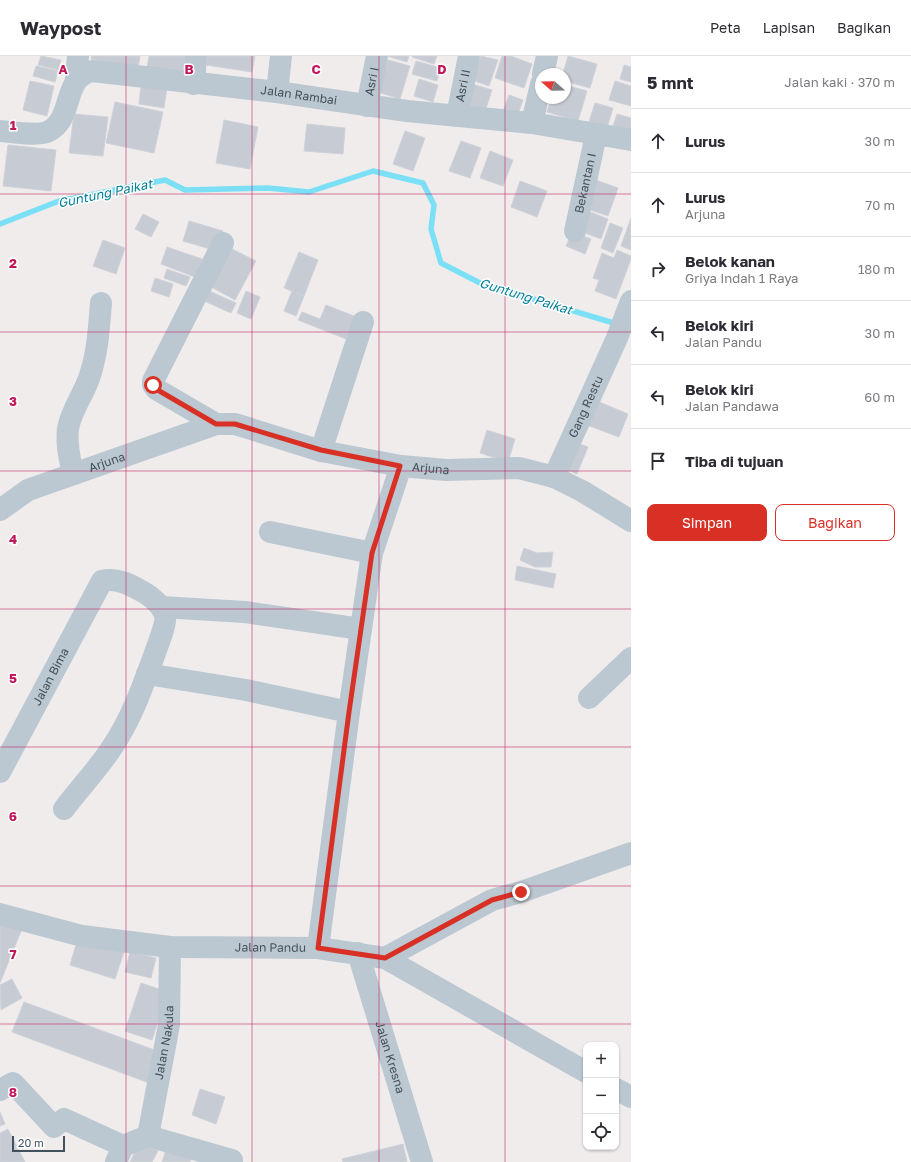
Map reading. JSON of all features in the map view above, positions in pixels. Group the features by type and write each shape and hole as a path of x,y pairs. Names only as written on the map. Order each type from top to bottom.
{"street":[{"path":"0,131 46,132 55,126 63,116 76,78 78,56"},
{"path":"194,84 196,56"},
{"path":"277,92 281,56"},
{"name":"Asri I","path":"367,106 377,56"},
{"name":"Asri II","path":"457,116 469,56"},
{"path":"544,68 547,56"},
{"name":"Jalan Rambai","path":"76,78 84,73 92,71 194,84 277,92 367,106 532,123 631,140"},
{"path":"532,123 536,104"},
{"name":"Bekantan I","path":"575,232 596,135"},
{"path":"216,424 156,389 153,385 153,381 222,244"},
{"path":"73,474 67,442 68,429 70,420 87,384 98,348 101,303"},
{"name":"Gang Restu","path":"554,477 617,338 630,304"},
{"path":"321,450 363,322"},
{"name":"Arjuna","path":"0,510 28,490 216,424 235,424 321,450 400,466 446,470 519,468 554,477 582,491 631,521"},
{"path":"318,948 349,712 372,553 400,466"},
{"path":"270,532 372,553"},
{"name":"Jalan Bima","path":"0,772 102,581 110,579 127,583 150,596 161,607"},
{"path":"64,809 111,750 129,718 161,637 165,616 161,607 260,614 361,629"},
{"path":"589,698 631,658"},
{"path":"147,674 246,690 349,712"},
{"path":"385,958 492,900 521,892 631,853"},
{"name":"Jalan Pandu","path":"0,914 82,936 170,947 318,948 385,958 583,1070"},
{"name":"Jalan Nakula","path":"148,1136 169,1025 170,947"},
{"name":"Jalan Kresna","path":"358,953 422,1162"},
{"path":"0,1090 13,1083 54,1127 64,1119 119,1154 148,1136 236,1161"},
{"path":"619,1091 631,1097"}],"building":[{"path":"41,56 61,60 58,70 38,65"},
{"path":"92,56 140,56 138,69 91,59"},
{"path":"149,56 186,56 182,76 147,68"},
{"path":"207,56 255,56 252,72 206,65"},
{"path":"387,56 409,56 407,62"},
{"path":"437,56 434,64 412,57"},
{"path":"481,56 498,60 489,86 472,80"},
{"path":"502,56 511,56 532,64 524,88 495,78"},
{"path":"568,56 597,64 590,88 571,83 571,68 565,68"},
{"path":"388,60 410,66 400,99 378,92"},
{"path":"416,61 441,68 437,81 412,74"},
{"path":"624,65 631,67 631,82 620,79"},
{"path":"36,66 58,71 55,82 33,76"},
{"path":"419,79 438,85 433,102 414,96"},
{"path":"30,81 54,86 47,116 23,110"},
{"path":"615,81 631,86 631,106 609,100"},
{"path":"141,84 167,87 164,108 139,104"},
{"path":"472,84 492,90 483,118 463,111"},
{"path":"571,87 587,91 578,121 547,112 549,104 571,104"},
{"path":"509,95 523,100 516,119 502,114"},
{"path":"115,102 163,112 154,153 106,143"},
{"path":"595,103 613,108 606,131 588,125"},
{"path":"74,114 108,117 103,156 69,153"},
{"path":"617,114 631,118 631,134 612,129"},
{"path":"224,120 258,127 250,169 216,163"},
{"path":"307,124 345,128 343,154 304,151"},
{"path":"405,131 425,138 413,171 393,164"},
{"path":"461,141 481,148 470,178 449,171"},
{"path":"8,145 56,150 51,191 3,186"},
{"path":"490,151 513,160 503,186 480,178"},
{"path":"593,179 618,188 608,216 582,207"},
{"path":"520,181 547,191 537,217 511,207"},
{"path":"585,210 608,219 601,239 577,230"},
{"path":"143,214 159,222 151,237 135,229"},
{"path":"631,218 631,250 621,246"},
{"path":"189,221 223,231 217,251 183,241"},
{"path":"610,223 623,228 613,253 601,248"},
{"path":"572,232 591,239 585,254 566,246"},
{"path":"103,240 125,248 116,274 93,266"},
{"path":"226,246 256,261 235,300 206,284"},
{"path":"167,247 202,259 195,277 161,264"},
{"path":"617,250 631,256 631,259 616,299 595,291 599,280 593,278 602,253 614,258"},
{"path":"299,252 318,260 304,296 284,288"},
{"path":"167,269 190,277 186,286 164,278"},
{"path":"155,278 173,284 169,297 151,291"},
{"path":"207,290 236,303 231,313 202,300"},
{"path":"246,291 260,297 251,319 237,313"},
{"path":"292,291 304,296 296,316 284,311"},
{"path":"326,305 354,316 346,339 298,320 302,312 320,319"},
{"path":"597,401 628,414 619,437 587,425"},
{"path":"487,430 515,439 508,462 480,453"},
{"path":"575,442 588,447 577,474 563,468"},
{"path":"524,548 537,553 553,552 551,567 535,567 520,560"},
{"path":"517,566 556,574 553,588 515,580"},
{"path":"0,921 22,929 0,983"},
{"path":"78,938 124,952 115,979 70,965"},
{"path":"130,952 156,958 151,978 125,972"},
{"path":"12,979 22,998 1,1010 0,985"},
{"path":"141,983 168,992 152,1040 125,1031"},
{"path":"24,1002 160,1052 149,1083 12,1032"},
{"path":"200,1089 225,1097 216,1124 192,1115"},
{"path":"0,1112 5,1124 0,1126"},
{"path":"8,1129 25,1162 0,1162 0,1133"},
{"path":"140,1142 158,1151 152,1162 130,1162"},
{"path":"403,1144 407,1162 343,1162 342,1159"},
{"path":"167,1147 192,1154 190,1162 162,1162"}],"waterway":[{"name":"Guntung Paikat","path":"0,224 59,201 165,180 185,190 268,188 309,192 373,171 423,183 434,205 431,229 441,263 480,283 617,324"}],"route":[{"path":"153,385 156,389 216,424 235,424 321,450 400,466 372,553 349,712 318,948 385,958 492,900 521,892"}]}
